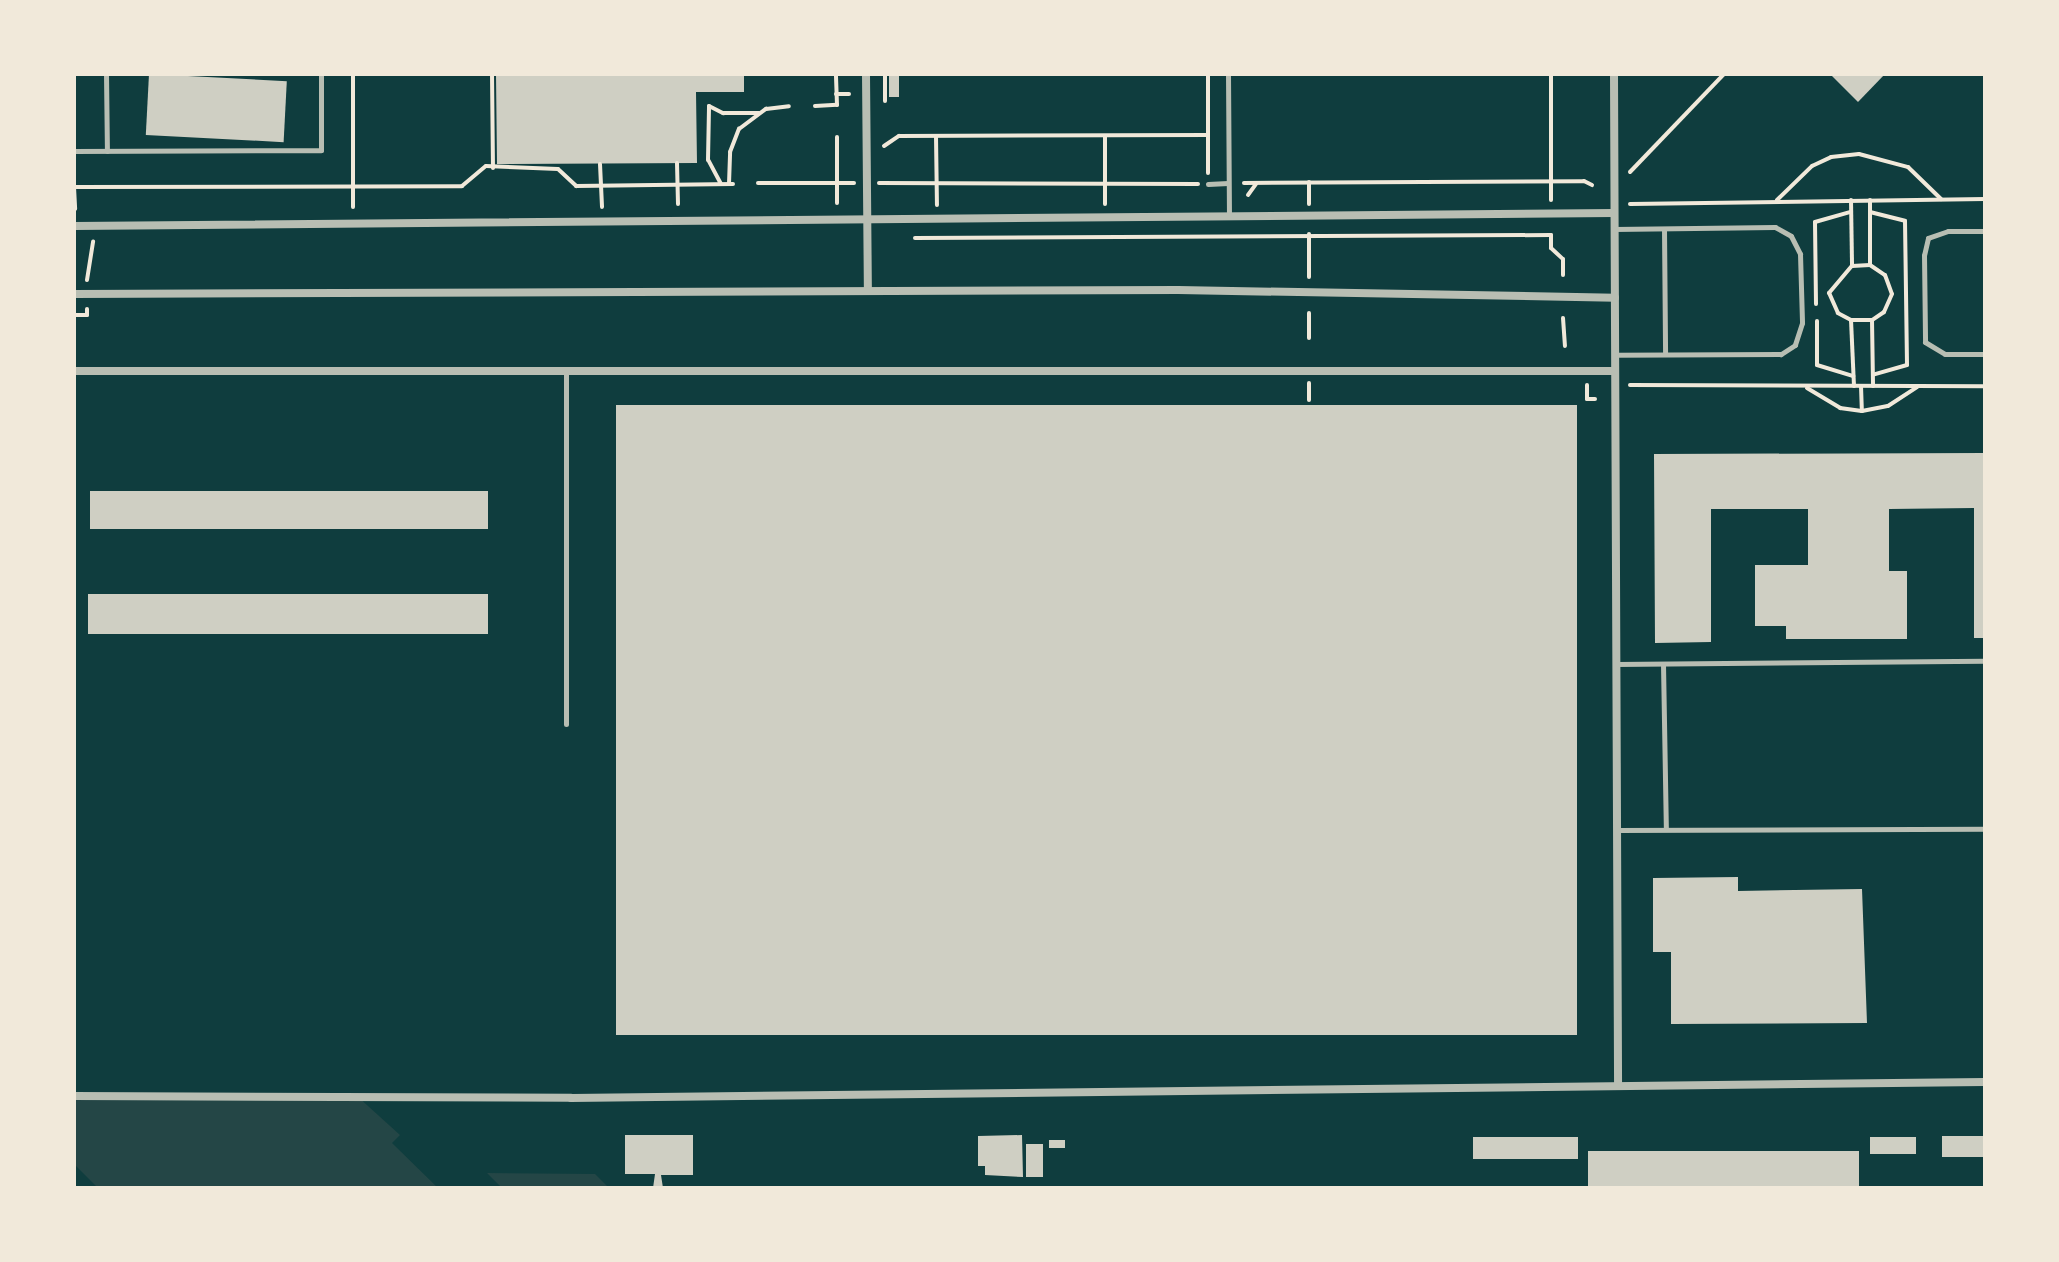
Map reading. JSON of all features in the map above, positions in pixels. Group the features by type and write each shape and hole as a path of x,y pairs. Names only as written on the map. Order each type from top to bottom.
{"street":[{"path":"866,74 868,291"},
{"path":"1614,74 1618,1083"},
{"path":"74,226 1614,213"},
{"path":"74,294 1178,290 1615,298"},
{"path":"74,371 1615,371"},
{"path":"74,1096 571,1098 1618,1083 1985,1082"}],"lane":[{"path":"106,74 107,151"},
{"path":"74,151 321,150 321,74"},
{"path":"1228,74 1229,216"},
{"path":"1208,184 1228,183"},
{"path":"1614,229 1775,227 1791,236 1800,254 1802,323 1795,345 1781,354 1615,355"},
{"path":"1664,229 1665,354"},
{"path":"1985,231 1948,231 1928,238 1924,255 1925,342 1945,354 1985,354"},
{"path":"566,371 566,724"},
{"path":"1616,664 1985,661"},
{"path":"1663,664 1666,829"},
{"path":"1617,830 1985,829"}],"path":[{"path":"353,74 353,207"},
{"path":"492,74 493,168"},
{"path":"815,106 837,105 836,74"},
{"path":"885,74 885,101"},
{"path":"758,183 1208,184 1208,74"},
{"path":"1551,74 1551,202"},
{"path":"1630,172 1724,74"},
{"path":"836,94 849,94"},
{"path":"721,184 708,160 709,106 723,113 759,113 789,106"},
{"path":"75,209 74,187 462,186 478,170 493,168 558,169 576,186 731,184 733,140 759,113"},
{"path":"884,146 893,137 1208,135"},
{"path":"936,136 937,205"},
{"path":"1105,136 1105,204"},
{"path":"837,137 837,203"},
{"path":"1777,200 1812,166 1831,157 1859,154 1908,167 1941,199"},
{"path":"677,163 678,204"},
{"path":"600,164 602,207"},
{"path":"1244,183 1551,181 1592,185"},
{"path":"1309,182 1309,204"},
{"path":"1248,195 1257,183"},
{"path":"1630,229 1630,202 1985,199"},
{"path":"1816,293 1829,293 1852,266 1851,200"},
{"path":"1870,200 1870,265"},
{"path":"1851,212 1815,222 1817,365 1853,376"},
{"path":"1870,212 1905,221 1907,365 1873,375"},
{"path":"915,238 1551,235 1551,248 1563,259 1563,275"},
{"path":"1309,236 1309,277"},
{"path":"87,280 93,241"},
{"path":"1829,293 1838,313 1851,320 1872,320 1884,312 1892,294 1885,275 1870,265 1852,266"},
{"path":"1892,294 1906,294"},
{"path":"74,315 87,315 87,306"},
{"path":"1309,313 1309,338"},
{"path":"1563,318 1565,346"},
{"path":"1851,320 1854,386"},
{"path":"1872,320 1873,386"},
{"path":"1630,354 1630,388 1985,386"},
{"path":"1309,377 1309,400"},
{"path":"1587,385 1587,399 1595,399"},
{"path":"1805,386 1840,408 1862,411 1907,398 1919,386"},
{"path":"1861,386 1862,411"}],"shaded area":[{"path":"357,1096 400,1135 392,1143 438,1188 98,1188 74,1164 74,1097"},
{"path":"487,1173 595,1174 609,1188 502,1188"}],"building":[{"path":"149,74 287,81 284,142 146,135"},
{"path":"496,74 744,74 744,92 696,92 697,163 497,164"},
{"path":"889,74 899,74 899,97 889,97"},
{"path":"1830,74 1885,74 1858,102"},
{"path":"616,405 1577,405 1577,1035 616,1035"},
{"path":"1985,453 1985,638 1974,638 1974,508 1889,509 1889,571 1907,571 1907,639 1786,639 1786,626 1755,626 1755,565 1808,565 1808,509 1711,509 1711,642 1655,643 1654,454"},
{"path":"90,491 488,491 488,529 90,529"},
{"path":"88,594 488,594 488,634 88,634"},
{"path":"1738,877 1738,891 1862,889 1867,1023 1671,1024 1671,952 1653,952 1653,878"},
{"path":"625,1135 693,1135 693,1175 661,1175 663,1188 653,1188 655,1174 625,1174"},
{"path":"1022,1135 1023,1177 985,1175 985,1166 978,1166 978,1136"},
{"path":"1942,1136 1985,1136 1985,1157 1942,1157"},
{"path":"1473,1137 1578,1137 1578,1159 1473,1159"},
{"path":"1870,1137 1916,1137 1916,1154 1870,1154"},
{"path":"1049,1140 1065,1140 1065,1148 1049,1148"},
{"path":"1026,1144 1043,1144 1043,1177 1026,1177"},
{"path":"1588,1151 1859,1151 1859,1188 1588,1188"}]}
